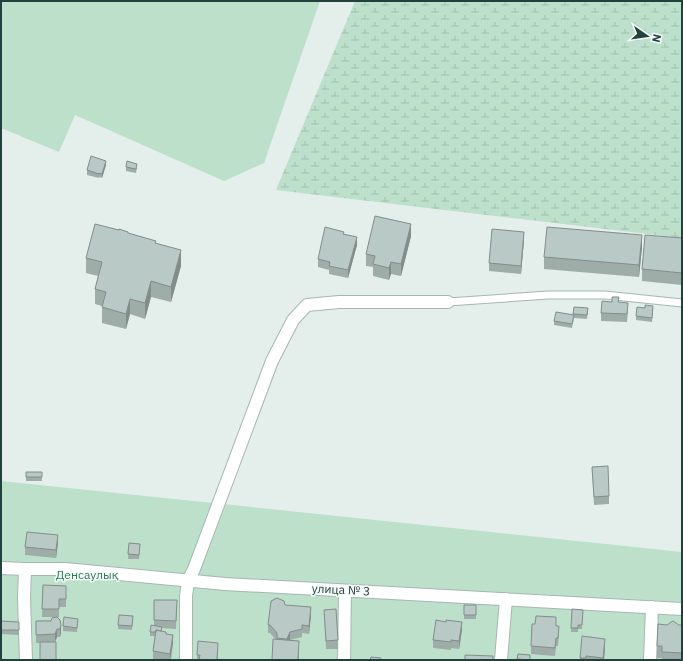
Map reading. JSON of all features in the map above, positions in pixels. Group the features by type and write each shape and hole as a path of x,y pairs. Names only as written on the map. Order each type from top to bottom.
{"street":[{"path":"186,660 186,596 188,581 194,569 272,361 293,320 307,304 339,302 448,302"},
{"name":"улица № 3","path":"1,568 65,569 188,581 682,609"},
{"path":"25,569 24,598 26,660"},
{"path":"344,660 345,591"},
{"path":"500,660 506,599"},
{"path":"650,660 652,607"}],"lane":[{"path":"448,302 548,295 605,295 682,303"}],"green space":[{"path":"1,1 320,1 264,163 224,181 75,115 59,152 1,128"},
{"path":"355,1 682,1 682,238 276,190"},
{"name":"Денсаулық","path":"1,481 682,552 682,660 1,660"}],"building":[{"path":"91,156 106,161 102,174 87,170"},
{"path":"127,161 137,164 136,169 126,167"},
{"path":"375,216 411,224 401,264 391,262 389,268 373,264 375,256 366,254"},
{"path":"95,224 119,229 156,241 155,243 181,250 171,287 151,281 145,303 130,299 126,314 102,307 106,292 95,289 102,262 86,258"},
{"path":"325,227 344,232 343,234 357,237 348,270 329,266 330,262 318,259"},
{"path":"547,227 642,235 639,265 544,257"},
{"path":"492,229 524,232 521,266 489,263"},
{"path":"645,235 682,238 682,273 642,269"},
{"path":"612,297 619,297 618,302 628,303 627,314 601,313 602,301 612,302"},
{"path":"645,305 653,306 652,318 636,316 637,307 645,308"},
{"path":"574,307 588,308 587,315 573,314"},
{"path":"556,312 574,315 572,324 554,321"},
{"path":"608,466 609,496 594,497 592,467"},
{"path":"26,472 42,472 42,477 26,477"},
{"path":"27,532 58,535 56,550 25,547"},
{"path":"129,543 140,544 139,555 128,554"},
{"path":"43,585 66,586 66,599 59,599 59,609 42,609"},
{"path":"277,598 284,601 285,605 311,607 309,626 302,625 302,629 290,632 287,639 277,638 277,633 270,625 268,625 271,601"},
{"path":"154,600 177,600 176,621 154,620"},
{"path":"464,605 476,605 476,615 464,615"},
{"path":"336,609 338,640 326,641 324,610"},
{"path":"572,609 583,610 582,625 578,625 578,628 571,628"},
{"path":"119,615 133,616 132,626 118,625"},
{"path":"536,616 556,617 556,626 559,626 555,648 531,646 532,624 535,624"},
{"path":"57,617 60,620 61,625 60,629 57,629 55,634 36,635 36,621 51,621 52,618"},
{"path":"64,617 78,619 77,628 63,626"},
{"path":"436,620 446,622 446,620 462,622 459,641 451,640 451,642 433,640"},
{"path":"1,621 19,622 19,630 1,630"},
{"path":"673,621 679,625 682,625 682,653 662,652 662,646 657,646 658,624 667,625"},
{"path":"151,625 162,627 161,631 156,630 156,632 150,632"},
{"path":"156,630 173,635 170,654 153,651"},
{"path":"582,636 605,639 603,658 586,656 586,658 580,658"},
{"path":"273,639 299,641 298,660 272,660"},
{"path":"198,641 218,643 217,660 199,660 200,655 197,655"},
{"path":"40,642 56,642 56,660 40,660"},
{"path":"518,654 530,655 530,660 517,659"},
{"path":"465,655 493,656 493,660 465,660"},
{"path":"371,657 381,658 380,660 370,660"}]}
